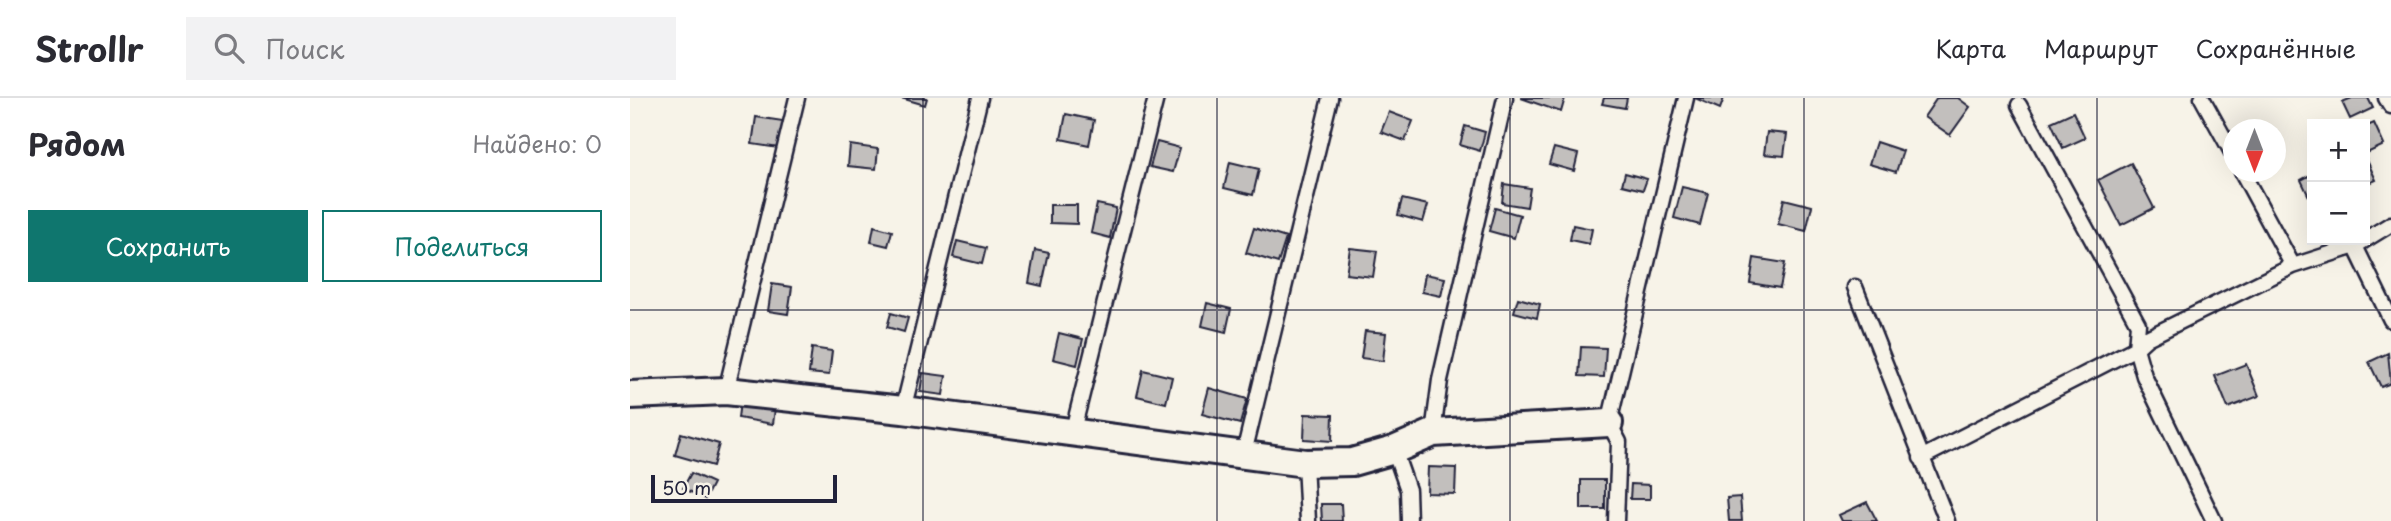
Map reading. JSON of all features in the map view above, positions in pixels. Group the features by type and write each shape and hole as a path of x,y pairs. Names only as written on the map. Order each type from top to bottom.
{"street":[{"path":"630,395 726,391 904,410 1305,463 1352,461 1394,450 1433,433 1609,423"}],"lane":[{"path":"726,391 797,98"},
{"path":"904,410 980,98"},
{"path":"1072,434 1156,98"},
{"path":"1244,453 1330,98"},
{"path":"1433,433 1440,380 1505,98"},
{"path":"1616,521 1619,442 1609,423 1686,98"},
{"path":"2202,98 2223,136"},
{"path":"2386,98 2391,106"},
{"path":"2019,105 2138,324 2136,348 2144,376 2214,521"},
{"path":"2247,182 2293,266"},
{"path":"1921,458 2136,348 2147,338 2293,266 2355,246 2391,224"},
{"path":"2355,246 2391,320"},
{"path":"1855,287 1947,521"},
{"path":"1394,450 1408,490 1409,521"},
{"path":"1305,463 1308,521"}],"building":[{"path":"901,98 927,98 925,105"},
{"path":"1521,98 1565,98 1561,112"},
{"path":"1604,98 1627,98 1625,108 1602,104"},
{"path":"1695,98 1724,98 1720,109"},
{"path":"1937,98 1958,98 1970,107 1950,135 1924,117"},
{"path":"2352,98 2368,98 2373,108 2350,119 2342,102"},
{"path":"1389,112 1413,121 1405,141 1381,132"},
{"path":"2073,112 2085,138 2063,148 2051,122"},
{"path":"1066,114 1094,120 1089,145 1061,139"},
{"path":"756,117 783,121 779,148 752,144"},
{"path":"2374,123 2384,145 2370,152 2370,125"},
{"path":"1465,126 1485,132 1480,151 1460,145"},
{"path":"1767,132 1787,134 1784,156 1764,154"},
{"path":"1157,142 1180,148 1173,172 1150,167"},
{"path":"1876,142 1903,151 1896,172 1869,164"},
{"path":"850,145 878,149 876,169 848,166"},
{"path":"1554,148 1578,154 1574,171 1549,164"},
{"path":"1230,162 1259,169 1253,195 1224,188"},
{"path":"2131,163 2154,208 2121,225 2098,180"},
{"path":"2370,167 2376,180 2370,183"},
{"path":"1625,173 1647,179 1643,190 1622,185"},
{"path":"2307,177 2307,193 2301,180"},
{"path":"1504,184 1530,188 1527,207 1502,203"},
{"path":"1682,187 1708,193 1700,225 1674,218"},
{"path":"1402,199 1428,205 1423,222 1398,215"},
{"path":"1784,199 1812,206 1806,231 1778,224"},
{"path":"1097,204 1116,208 1110,238 1091,233"},
{"path":"1050,205 1077,205 1077,224 1050,223"},
{"path":"1495,208 1520,215 1514,238 1489,231"},
{"path":"1573,225 1592,229 1589,244 1570,240"},
{"path":"874,226 892,231 888,246 871,242"},
{"path":"1254,228 1286,238 1278,263 1246,253"},
{"path":"957,241 986,248 982,264 953,257"},
{"path":"1350,248 1377,251 1373,277 1346,274"},
{"path":"1035,250 1049,253 1042,286 1029,283"},
{"path":"1754,258 1785,263 1780,288 1750,283"},
{"path":"1425,274 1445,278 1441,296 1422,292"},
{"path":"772,284 792,287 788,314 768,311"},
{"path":"1518,298 1540,304 1537,318 1514,312"},
{"path":"1207,303 1231,309 1226,332 1202,326"},
{"path":"891,313 908,318 904,332 887,327"},
{"path":"1365,331 1386,333 1383,361 1361,358"},
{"path":"1059,333 1083,339 1077,365 1053,359"},
{"path":"1581,347 1606,348 1604,377 1579,376"},
{"path":"812,348 832,351 829,375 809,373"},
{"path":"2388,353 2391,383 2381,387 2369,362"},
{"path":"2246,364 2259,396 2228,408 2215,376"},
{"path":"1143,370 1172,377 1166,403 1137,396"},
{"path":"923,373 946,376 943,395 920,392"},
{"path":"1209,388 1247,399 1240,424 1202,414"},
{"path":"740,402 775,409 773,424 738,418"},
{"path":"1305,414 1333,415 1332,441 1304,439"},
{"path":"681,433 719,444 713,466 675,455"},
{"path":"1428,467 1456,468 1455,494 1427,493"},
{"path":"691,473 713,483 705,499 683,488"},
{"path":"1581,480 1605,480 1605,509 1581,509"},
{"path":"1631,484 1650,485 1650,499 1630,499"},
{"path":"1740,497 1742,521 1729,521 1727,498"},
{"path":"1867,502 1877,521 1842,521 1839,515"},
{"path":"1321,504 1341,504 1342,521 1322,521"}]}
